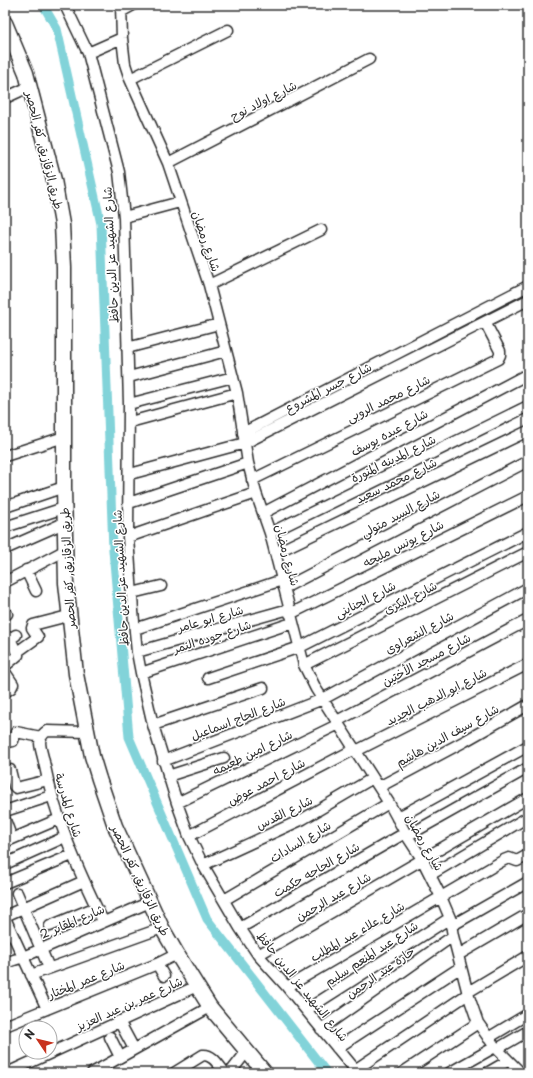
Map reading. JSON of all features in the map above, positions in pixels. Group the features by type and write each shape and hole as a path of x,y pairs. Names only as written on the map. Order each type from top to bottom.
{"main road":[{"name":"طريق الزقازيق, كفر الحصر","path":"5,23 26,73 30,87 54,180 62,224 64,268 64,551 68,616 76,674 94,762 106,803 117,831 162,928 210,1006 265,1073"}],"street":[{"name":"شارع الشهيد عز الدين حافظ","path":"65,5 88,53 119,172 124,217 129,376 130,474 128,537 137,652 140,673 153,725 177,803 189,836 203,865 240,928 258,955 356,1071"},
{"path":"122,8 133,5"},
{"name":"شارع رمضان","path":"122,8 122,38 125,64 130,79 168,163 209,285 237,393 252,480 270,533 304,665 316,689 389,803 422,859 442,897 468,993 478,1023 496,1048 521,1073"},
{"path":"130,79 228,30"},
{"path":"88,53 122,38"},
{"name":"شارع اولاد نوح","path":"168,163 369,59"},
{"path":"5,98 30,87"},
{"path":"124,217 180,202"},
{"path":"209,285 321,230"},
{"name":"شارع جسر المشروع","path":"244,438 528,286"},
{"name":"شارع جسر المشروع","path":"130,474 244,438 528,300"},
{"name":"شارع محمد الروبى","path":"252,480 498,359 500,351 485,322"},
{"path":"127,348 219,324"},
{"path":"129,376 226,351"},
{"name":"شارع عبده يوسف","path":"263,512 528,374"},
{"path":"129,404 233,377"},
{"path":"130,422 237,393"},
{"name":"شارع المدينه المنورة","path":"270,533 528,406"},
{"name":"شارع محمد سعيد","path":"275,554 528,431"},
{"path":"5,456 64,437"},
{"name":"شارع السيد متولي","path":"135,629 283,584 528,461"},
{"path":"129,503 248,463"},
{"path":"5,507 64,487"},
{"path":"128,537 256,493"},
{"name":"شارع يونس مليحه","path":"291,615 528,496"},
{"path":"5,527 64,508"},
{"path":"5,549 64,523"},
{"name":"شارع الجناينى","path":"208,678 300,647 528,532"},
{"path":"5,582 64,551"},
{"name":"شارع البكرى","path":"304,665 528,552"},
{"path":"26,570 36,591"},
{"path":"132,593 161,586"},
{"name":"شارع الشعراوى","path":"323,698 528,588"},
{"name":"شارع ابو عامر","path":"137,652 291,615"},
{"name":"شارع جوده النمر","path":"140,673 291,615"},
{"path":"17,652 38,637 32,628 33,625 68,616"},
{"name":"شارع مسجد الأختين","path":"338,723 528,620"},
{"path":"5,666 18,656 10,639 16,635"},
{"name":"شارع ابو الدهب الجديد","path":"356,750 528,664"},
{"path":"5,672 12,682 8,690"},
{"path":"153,725 263,688"},
{"name":"شارع الحاج اسماعيل","path":"163,761 323,698"},
{"name":"شارع سيف الدين هاشم","path":"376,782 465,741 528,705"},
{"name":"شارع امين طعيمه","path":"177,803 338,723"},
{"path":"5,743 13,741 16,732 41,737 47,731 87,732"},
{"name":"شارع المدرسة","path":"41,737 40,742 51,796 58,819 72,855 103,921"},
{"path":"397,818 528,746"},
{"name":"شارع احمد عوض","path":"189,836 356,750"},
{"path":"168,776 224,758"},
{"name":"شارع الحاجه حكمت","path":"240,928 406,834 528,768"},
{"path":"5,770 10,770 14,786 16,788 48,780"},
{"name":"شارع القدس","path":"203,865 303,819 376,782"},
{"path":"5,811 51,796"},
{"name":"شارع عبد الرحمن","path":"258,955 528,798"},
{"name":"شارع السادات","path":"224,900 389,803"},
{"path":"430,875 528,817"},
{"path":"5,820 9,840 58,819"},
{"path":"5,864 65,837"},
{"path":"5,883 72,855"},
{"name":"شارع علاء عبد المطلب","path":"286,987 504,860 509,858 517,861 528,855"},
{"path":"46,1009 5,917 84,881"},
{"path":"451,927 528,882"},
{"path":"17,893 49,968"},
{"name":"شارع المقابر 2","path":"5,963 150,902"},
{"path":"50,926 96,907"},
{"path":"458,955 528,914"},
{"name":"شارع عبد المنعم سليم","path":"306,1010 451,927"},
{"name":"حارة عبد الرحمن","path":"321,1029 451,927"},
{"path":"31,975 162,928"},
{"name":"شارع عمر المختار","path":"5,1026 157,964 177,954"},
{"path":"356,1071 468,993 528,956"},
{"path":"157,964 164,976"},
{"path":"337,1048 461,967"},
{"name":"شارع عمر بن عبد العزيز","path":"7,1073 197,986"},
{"path":"94,1072 210,1006"},
{"path":"488,1038 528,1014"},
{"path":"119,1021 134,1049"},
{"path":"402,1073 478,1023"},
{"path":"449,1073 528,1032"},
{"path":"110,1037 120,1057"},
{"path":"230,1073 247,1052"},
{"path":"174,1073 207,1054 212,1057 225,1073"},
{"path":"487,1073 508,1061"}],"waterway":[{"path":"43,5 57,29 101,224 113,550 129,737 207,919 327,1073"}]}
